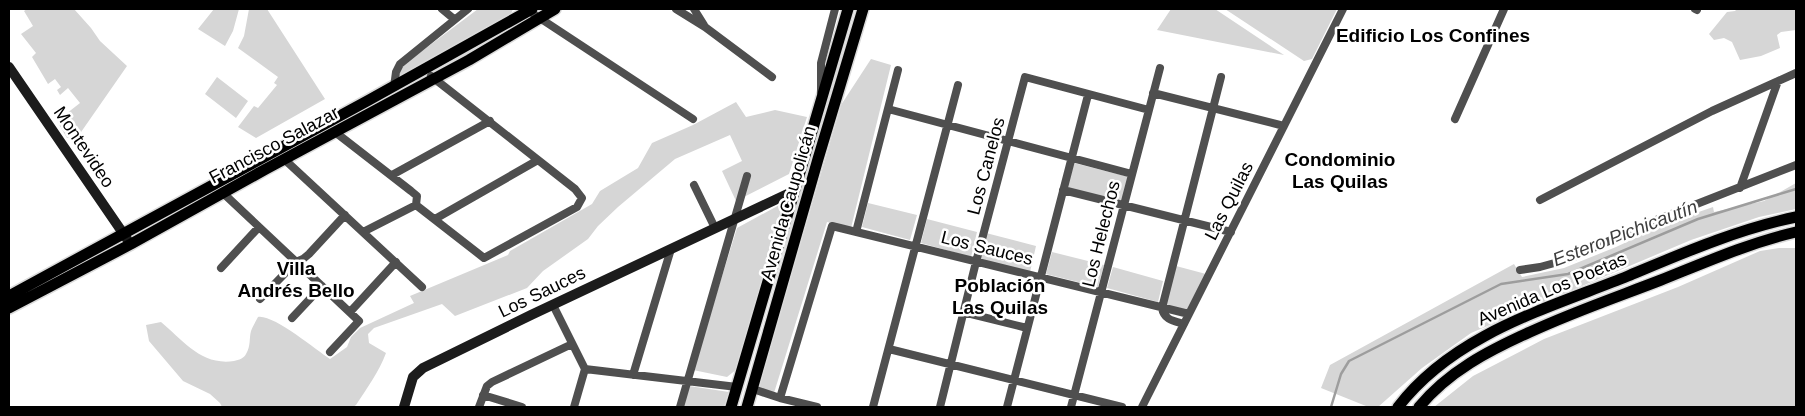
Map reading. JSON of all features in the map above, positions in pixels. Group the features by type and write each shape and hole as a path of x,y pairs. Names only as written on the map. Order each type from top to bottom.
{"main road":[{"name":"Francisco Salazar","path":"9,296 394,87 529,9"},
{"name":"Francisco Salazar","path":"9,308 132,244 284,159 434,79 554,9"},
{"name":"Avenida Caupolicán","path":"731,407 821,95 848,9"},
{"name":"Avenida Caupolicán","path":"747,407 863,9"},
{"path":"840,36 840,46 848,58"},
{"path":"802,214 800,200 794,191 807,181 817,164"},
{"name":"Avenida Los Poetas","path":"1398,407 1419,383 1441,364 1463,348 1499,327 1720,238 1796,217"},
{"name":"Avenida Los Poetas","path":"1419,407 1452,374 1493,348 1542,326 1721,255 1764,240 1796,232"},
{"path":"753,389 751,374 757,321"}],"street":[{"path":"442,9 454,19"},
{"path":"394,87 396,72 400,64 468,9"},
{"path":"529,9 692,119"},
{"path":"676,9 705,27 772,77"},
{"path":"694,9 705,27"},
{"name":"Avenida Caupolicán","path":"821,95 821,63 835,9"},
{"name":"Las Quilas","path":"1142,407 1343,9"},
{"path":"1455,119 1504,9"},
{"name":"Montevideo","path":"9,67 132,244"},
{"name":"Los Helechos","path":"1072,407 1160,68"},
{"path":"416,205 484,258 577,207 582,198 575,189 424,70"},
{"path":"856,232 898,70"},
{"path":"1540,200 1712,111 1796,73"},
{"name":"Los Canelos","path":"940,407 1025,77 1088,95"},
{"path":"1162,308 1221,77"},
{"path":"1740,188 1778,81"},
{"path":"873,407 917,247 958,85"},
{"path":"1153,94 1284,126"},
{"path":"1007,407 1088,95 1149,110"},
{"path":"888,110 1132,174"},
{"path":"392,175 490,121"},
{"path":"335,132 392,175 416,196 416,205"},
{"path":"284,159 422,287"},
{"path":"435,219 538,160"},
{"path":"1520,270 1540,267 1568,259 1651,222 1796,165"},
{"path":"680,407 747,176"},
{"path":"694,185 715,228"},
{"path":"1063,190 1230,232"},
{"name":"Los Sauces","path":"404,407 411,381 419,370 794,191"},
{"path":"223,193 359,321 330,352"},
{"path":"363,232 416,205"},
{"path":"260,299 296,262 310,254 345,215"},
{"name":"Los Sauces","path":"780,398 832,226 1189,314"},
{"path":"221,268 258,227"},
{"path":"633,375 671,249"},
{"path":"350,312 396,262"},
{"path":"292,318 322,286"},
{"path":"553,305 585,369 574,407"},
{"name":"Los Sauces","path":"1162,308 1168,319 1184,324"},
{"path":"963,312 1027,328"},
{"path":"480,407 487,386 492,382 572,344"},
{"path":"889,349 1122,407"},
{"path":"585,369 738,387"},
{"path":"753,389 792,404 817,407"},
{"path":"483,396 522,407"}],"shaded area":[{"path":"27,9 74,9 100,41 127,66 79,135 74,138 67,138 57,121 80,103 68,88 60,95 57,90 61,87 55,79 48,84 32,57 36,53 21,34 33,26 24,11"},
{"path":"214,9 239,9 233,31 225,46 198,29"},
{"path":"249,9 267,9 325,99 256,138 238,127 254,106 258,108 277,85 274,83 278,77 238,48 244,36"},
{"path":"478,9 513,9 507,17 399,77 401,68 406,63"},
{"path":"1171,9 1215,9 1284,55 1157,30"},
{"path":"1225,9 1337,9 1312,59 1304,61"},
{"path":"1737,9 1796,9 1796,30 1781,32 1777,35 1780,48 1761,56 1740,60 1732,42 1724,38 1714,40 1709,34 1727,12"},
{"path":"871,59 891,65 851,228 827,222 774,393 758,389 841,105"},
{"path":"217,77 248,101 236,118 205,94"},
{"path":"736,102 746,117 775,110 807,117 789,174 736,201 722,171 742,161 730,135 675,159 618,207 598,226 588,239 543,271 527,288 455,316 442,304 374,328 368,334 369,343 386,353 380,367 353,407 222,407 210,394 183,381 149,341 146,325 161,322 185,344 202,356 212,360 234,361 241,359 246,354 249,348 251,331 258,317 274,321 330,359 347,347 351,337 360,328 414,303 410,296 508,255 510,251 592,204 600,191 638,168 652,143 693,125"},
{"path":"1074,163 1129,177 1123,203 1067,188"},
{"path":"1796,183 1796,209 1759,217 1691,240 1471,333 1422,368 1378,407 1366,406 1321,388 1330,365 1514,264 1522,277 1564,268 1670,222 1713,207 1714,212 1764,201"},
{"path":"783,203 737,369 727,377 693,370 737,228"},
{"path":"868,203 917,215 910,240 862,227"},
{"path":"927,219 977,232 971,257 921,243"},
{"path":"986,233 1036,246 1030,272 979,259"},
{"path":"1796,248 1796,407 1434,407 1473,376 1544,339 1678,287 1760,251"},
{"path":"1052,252 1104,265 1098,287 1046,274"},
{"path":"1176,266 1206,274 1188,311 1166,305"},
{"path":"1113,267 1163,281 1158,302 1107,288"},
{"path":"689,386 729,392 724,407 683,407"}],"waterway":[{"name":"Estero Pichicautín","path":"1331,407 1341,374 1349,361 1501,284 1568,274 1698,219 1796,189"}],"district":[{"name":"Edificio Los Confines","path":"1433,35"},
{"name":"Condominio Las Quilas","path":"1340,170"},
{"name":"Villa Andrés Bello","path":"296,279"},
{"name":"Población Las Quilas","path":"1000,296"}]}
